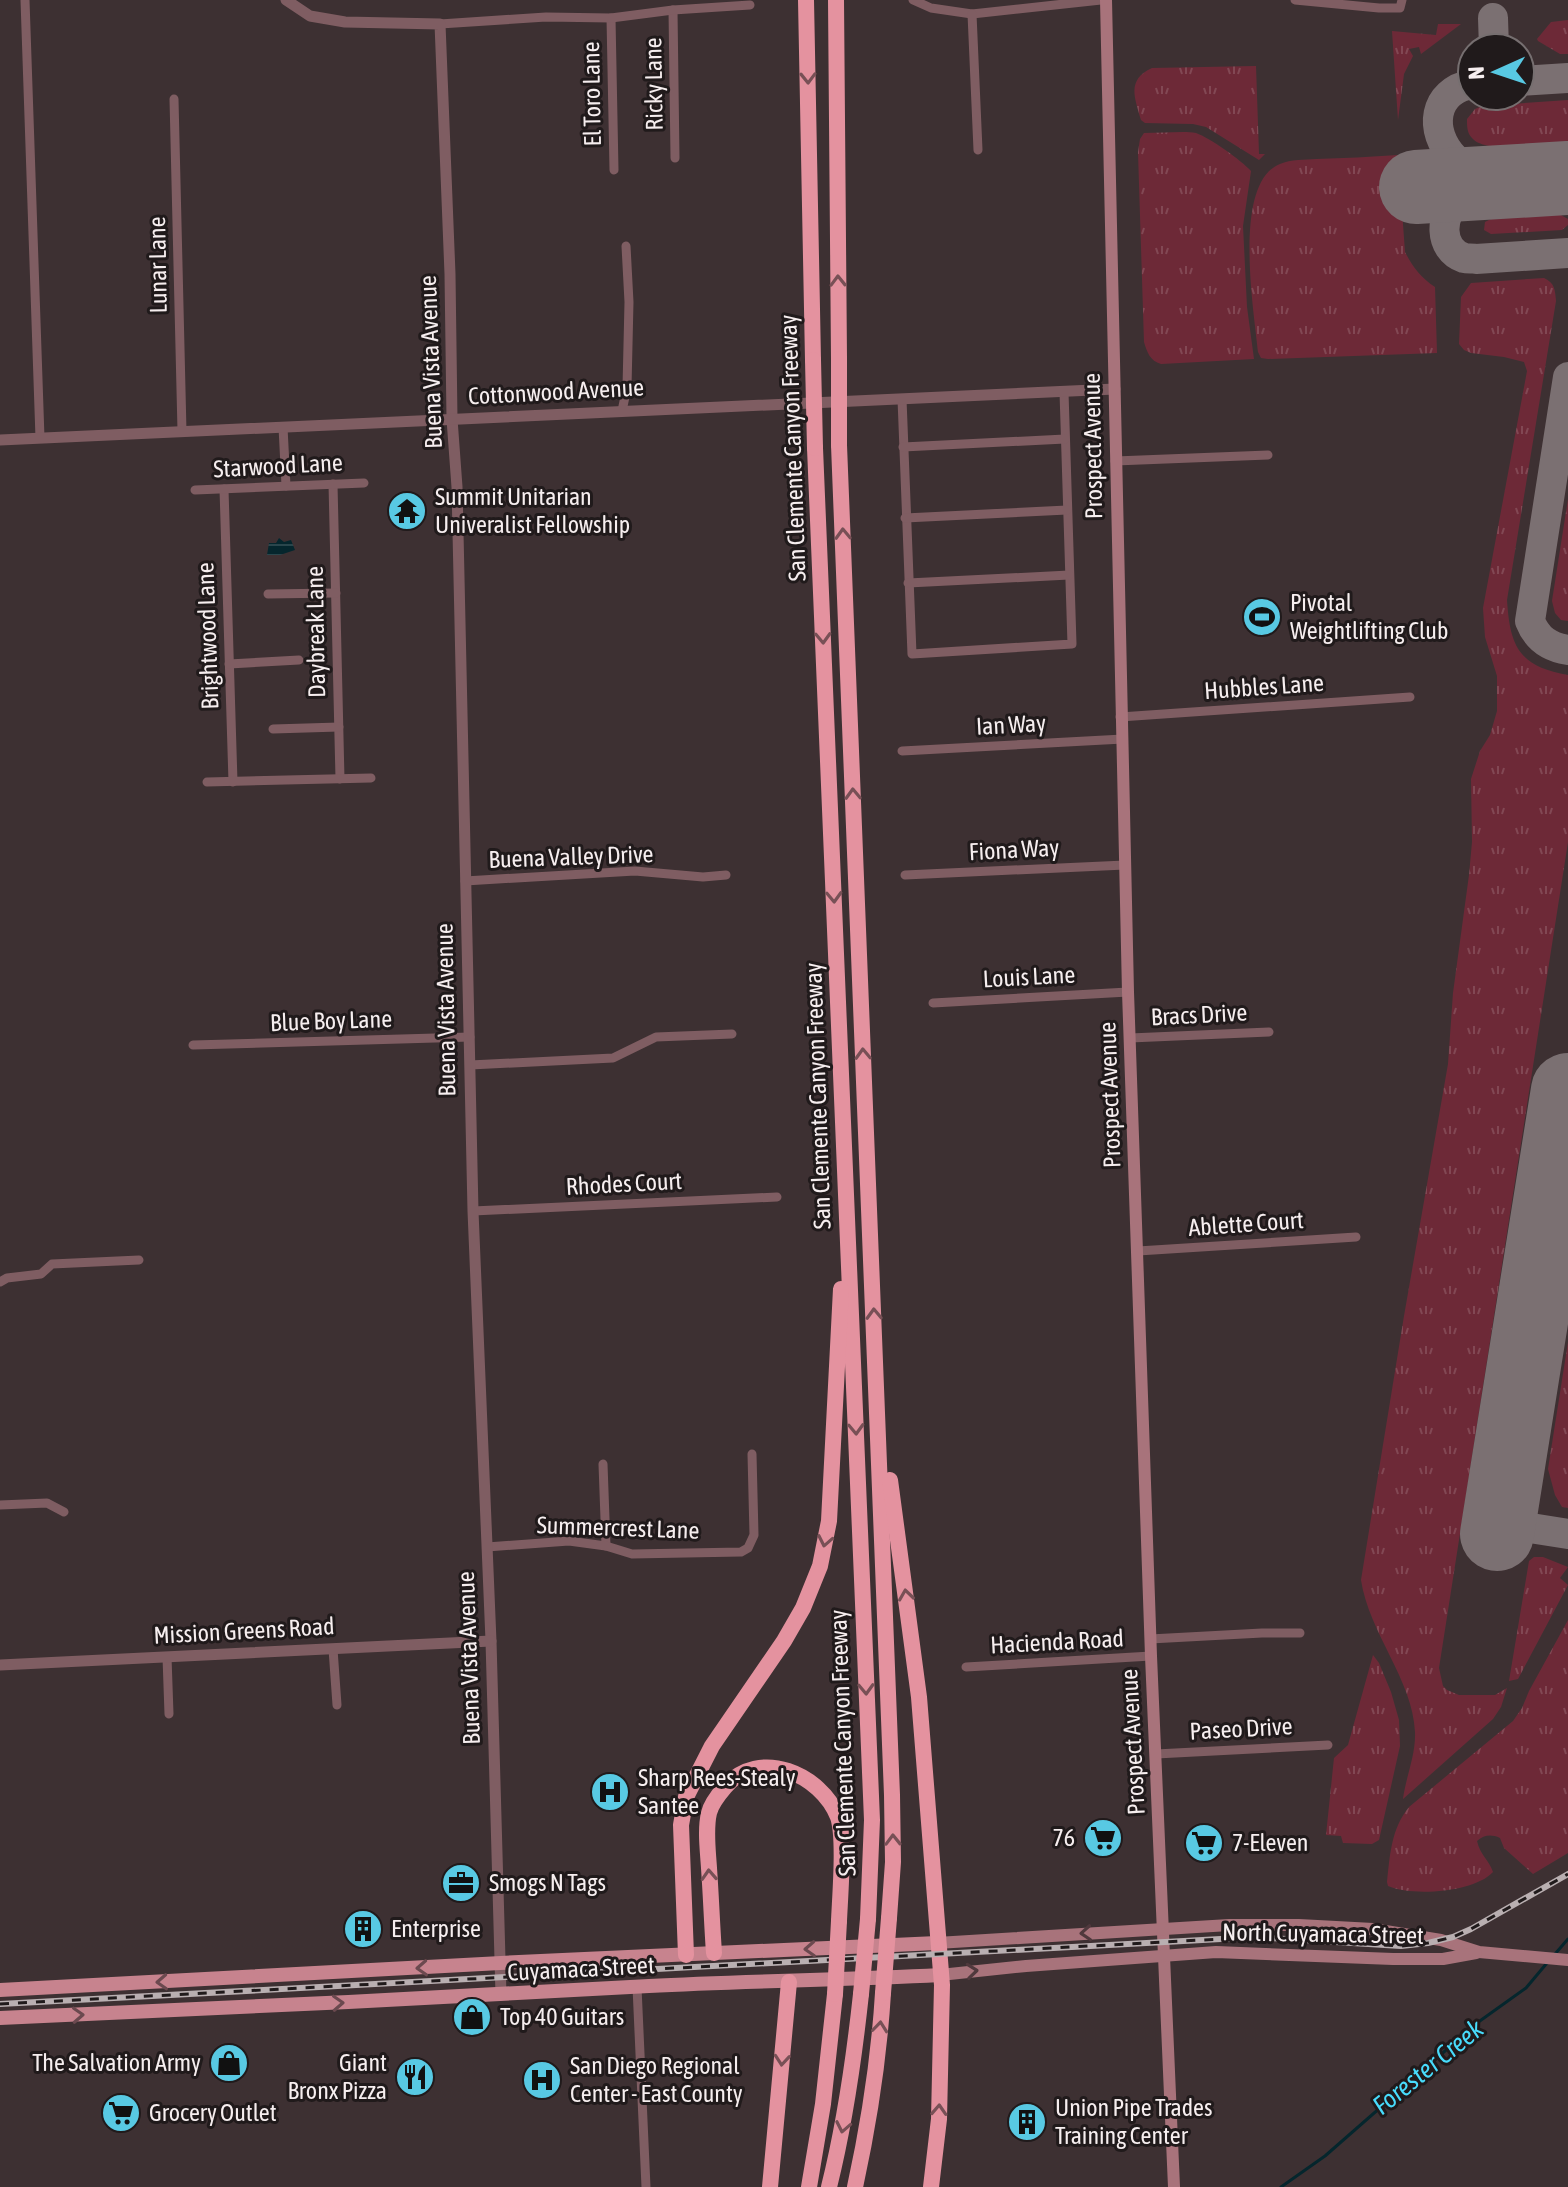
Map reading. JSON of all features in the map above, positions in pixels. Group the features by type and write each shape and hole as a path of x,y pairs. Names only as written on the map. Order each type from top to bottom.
{"highway":[{"name":"San Clemente Canyon Freeway","path":"806,0 815,448 872,1820 868,1919 853,2067 829,2187"},
{"name":"San Clemente Canyon Freeway","path":"836,0 839,445 893,1862 871,2101 855,2187"},
{"path":"686,1955 681,1825 686,1797 712,1746 803,1608 820,1566 829,1521 842,1269 843,1127"},
{"path":"877,1392 919,1697 940,1975 940,2093 936,2160 931,2187"},
{"path":"714,1953 707,1839 709,1812 729,1782 742,1773 775,1767 793,1771 807,1779 830,1802 839,1820 841,1847 835,1994 823,2104 809,2187"},
{"path":"770,2187 789,1982"}],"main road":[{"name":"Prospect Avenue","path":"1104,0 1128,992 1150,1639 1174,2187"},
{"name":"North Cuyamaca Street","path":"1163,1928 1255,1925 1363,1929 1441,1940 1479,1952 1568,1960"},
{"name":"Cuyamaca Street","path":"0,1990 937,1943 1163,1928"},
{"name":"North Cuyamaca Street","path":"1165,1956 1216,1952 1443,1959 1479,1952"},
{"name":"Cuyamaca Street","path":"0,2018 940,1975 1165,1956"}],"street":[{"path":"25,0 40,438"},
{"path":"286,0 310,16 345,22 440,24 546,17 611,18 750,5"},
{"path":"913,0 931,8 972,14 1104,0"},
{"path":"1295,0 1379,8 1401,4"},
{"name":"Ricky Lane","path":"673,10 675,158"},
{"path":"972,14 978,150"},
{"name":"El Toro Lane","path":"611,18 614,170"},
{"name":"Buena Vista Avenue","path":"440,24 450,274 452,419 457,487 473,1211 491,1641 501,1995"},
{"name":"Lunar Lane","path":"174,99 182,431"},
{"path":"622,411 627,387 629,302 626,246"},
{"name":"Cottonwood Avenue","path":"0,440 1115,389"},
{"path":"902,399 912,654 1072,644 1064,392"},
{"path":"283,427 286,486"},
{"path":"903,447 1065,439"},
{"path":"1115,461 1268,455"},
{"name":"Starwood Lane","path":"195,490 364,483"},
{"name":"Daybreak Lane","path":"333,484 340,779"},
{"name":"Brightwood Lane","path":"224,489 233,782"},
{"path":"905,518 1067,510"},
{"path":"908,583 1069,575"},
{"path":"268,594 336,593"},
{"path":"229,664 299,660"},
{"name":"Hubbles Lane","path":"1120,717 1410,697"},
{"path":"273,729 339,727"},
{"name":"Ian Way","path":"902,751 1123,739"},
{"path":"207,782 371,778"},
{"name":"Fiona Way","path":"905,875 1125,865"},
{"name":"Buena Valley Drive","path":"465,881 635,871 703,877 726,875"},
{"name":"Louis Lane","path":"933,1003 1128,992"},
{"name":"Bracs Drive","path":"1130,1038 1269,1032"},
{"path":"470,1065 613,1058 656,1037 732,1034"},
{"name":"Blue Boy Lane","path":"193,1045 470,1037"},
{"name":"Rhodes Court","path":"473,1211 777,1197"},
{"name":"Ablette Court","path":"1138,1251 1356,1237"},
{"path":"0,1282 7,1278 41,1274 52,1264 139,1260"},
{"name":"Summercrest Lane","path":"487,1547 569,1541 606,1546 632,1554 741,1552 748,1548 754,1535 752,1454"},
{"path":"603,1464 606,1546"},
{"path":"0,1505 47,1503 64,1512"},
{"name":"Hacienda Road","path":"1150,1639 1300,1633"},
{"name":"Mission Greens Road","path":"0,1665 491,1641"},
{"path":"333,1649 337,1705"},
{"name":"Hacienda Road","path":"966,1667 1151,1656"},
{"path":"167,1657 169,1714"},
{"name":"Paseo Drive","path":"1156,1754 1328,1745"},
{"path":"637,1987 646,2187"}],"green space":[{"path":"1568,20 1568,54 1560,54 1538,41 1551,22"},
{"path":"1438,24 1461,24 1421,54 1419,47 1409,49 1413,56 1404,74 1398,120 1392,31 1436,35"},
{"path":"1256,66 1259,154 1265,154 1259,160 1206,127 1145,123 1141,120 1134,90 1138,78 1152,68"},
{"path":"1568,100 1568,144 1517,148 1489,146 1479,143 1468,132 1467,119 1473,112 1536,112 1536,102"},
{"path":"1144,133 1196,133 1209,140 1251,171 1243,226 1247,307 1254,359 1161,364 1152,358 1145,346 1140,139"},
{"path":"1398,155 1405,252 1417,271 1435,287 1437,353 1261,358 1253,308 1250,249 1256,195 1265,176 1280,164 1293,160"},
{"path":"1559,214 1568,219 1568,225 1562,230 1491,234 1484,230 1485,222 1491,219"},
{"path":"1544,278 1555,290 1556,301 1507,600 1511,630 1520,652 1538,666 1568,675 1568,842 1439,1668 1443,1686 1459,1695 1495,1695 1507,1688 1493,1719 1403,1799 1415,1741 1412,1713 1407,1694 1373,1619 1361,1580 1448,1064 1453,993 1472,842 1471,779 1497,711 1497,676 1485,637 1483,608 1527,371 1524,362 1464,350 1459,344 1461,297 1471,283"},
{"path":"1568,499 1568,621 1561,620 1555,613 1552,601"},
{"path":"1568,1342 1568,1508 1562,1507 1555,1495 1548,1469"},
{"path":"1534,1557 1543,1557 1568,1567 1560,1578 1568,1585 1518,1679 1509,1681 1529,1561"},
{"path":"1568,1620 1568,1853 1533,1874 1504,1848 1500,1838 1482,1837 1477,1841 1493,1872 1484,1879 1443,1891 1412,1891 1388,1886 1392,1843 1403,1815 1513,1721"},
{"path":"1373,1655 1391,1692 1399,1720 1400,1746 1379,1840 1372,1844 1343,1843 1341,1836 1326,1835 1334,1758 1348,1745"}],"water":[{"path":"279,538 284,542 291,540 295,550 267,555 269,543 276,543"}],"waterway":[{"name":"Forester Creek","path":"1555,1954 1568,1939"},
{"name":"Forester Creek","path":"1281,2187 1325,2156 1477,2023 1526,1988 1547,1963"}],"taxiway":[{"path":"1493,18 1493,32"},
{"path":"1536,80 1568,78"},
{"path":"1456,90 1442,103 1438,125 1440,136 1459,162 1499,182"},
{"path":"1499,182 1468,194 1452,206 1444,231 1450,247 1464,258 1476,259 1568,253"},
{"path":"1568,377 1530,621 1544,641 1568,650"},
{"path":"1499,1523 1568,1534"}],"runway":[{"path":"1416,187 1568,178"},
{"path":"1497,1534 1568,1090"}],"railway":[{"path":"0,2004 1221,1939 1270,1938 1401,1946 1453,1937 1568,1874"}],"place":[{"name":"Summit Unitarian Univeralist Fellowship","path":"407,511"},
{"name":"Pivotal Weightlifting Club","path":"1262,617"},
{"name":"Sharp Rees-Stealy Santee","path":"610,1792"},
{"name":"76","path":"1103,1838"},
{"name":"7-Eleven","path":"1204,1843"},
{"name":"Smogs N Tags","path":"461,1883"},
{"name":"Enterprise","path":"363,1929"},
{"name":"Top 40 Guitars","path":"472,2017"},
{"name":"The Salvation Army","path":"229,2063"},
{"name":"Giant Bronx Pizza","path":"415,2077"},
{"name":"San Diego Regional Center - East County","path":"542,2080"},
{"name":"Grocery Outlet","path":"121,2113"},
{"name":"Union Pipe Trades Training Center","path":"1027,2122"}]}
